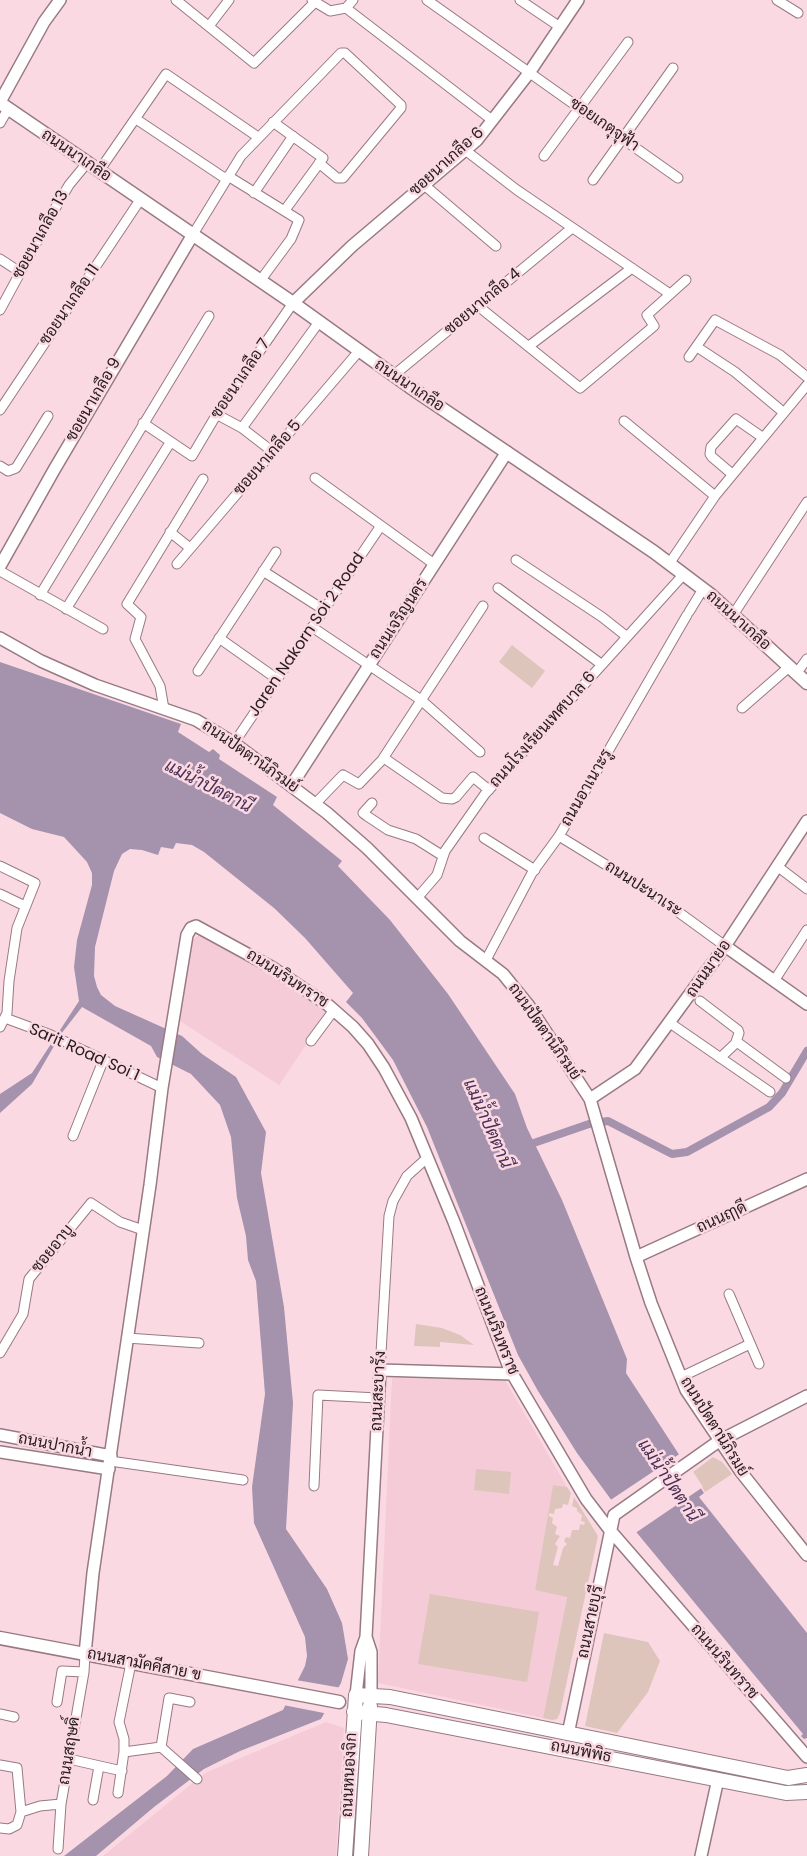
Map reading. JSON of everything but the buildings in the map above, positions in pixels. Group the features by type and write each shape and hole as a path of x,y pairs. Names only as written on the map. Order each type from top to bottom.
{"main road":[{"name":"ถนนนาเกลือ","path":"3,105 684,574 733,615 807,683"},
{"name":"ถนนสามัคคีสาย ข","path":"0,1638 288,1694 340,1702"},
{"name":"ถนนพิพิธ","path":"356,1695 370,1695 501,1720 788,1778 807,1775"},
{"path":"340,1702 356,1695"},
{"name":"ถนนหนองจิก","path":"345,1856 356,1695"},
{"name":"ถนนหนองจิก","path":"361,1856 370,1695"},
{"path":"340,1702 354,1712"},
{"name":"ถนนพิพิธ","path":"354,1712 498,1736 786,1793 807,1792"},
{"path":"498,1736 501,1720"},
{"path":"556,1748 564,1733"},
{"path":"616,1759 619,1744"},
{"path":"668,1769 671,1754"},
{"path":"718,1779 721,1764"}],"street":[{"path":"0,123 3,105 44,22 60,0"},
{"path":"176,0 254,63 313,1 330,10 346,8 353,0"},
{"path":"208,26 230,0"},
{"name":"ซอยเกตุจุฟ้า","path":"427,0 623,137 678,178"},
{"path":"520,0 560,27"},
{"name":"ซอยนาเกลือ 6","path":"293,303 352,246 477,140 529,73 578,0"},
{"path":"777,0 798,13"},
{"path":"346,8 492,120"},
{"path":"544,156 628,42"},
{"path":"192,236 241,156 341,53 350,57 401,105 343,178 337,178 320,163"},
{"path":"593,180 673,68"},
{"path":"99,171 166,74 258,137"},
{"path":"136,119 227,178 285,210 299,220 290,240 260,281"},
{"path":"273,122 323,158 285,210"},
{"path":"254,193 293,136"},
{"path":"465,150 517,190 670,294"},
{"name":"ซอยนาเกลือ 13","path":"0,310 65,192 87,163"},
{"path":"423,184 496,246"},
{"name":"ซอยนาเกลือ 11","path":"0,410 140,200"},
{"name":"ซอยนาเกลือ 4","path":"394,376 572,228"},
{"name":"ซอยนาเกลือ 9","path":"0,566 54,470 192,236"},
{"path":"0,259 20,272"},
{"path":"529,346 632,268"},
{"path":"478,306 580,388 654,326 647,315 686,280"},
{"name":"ซอยนาเกลือ 7","path":"143,423 192,456 216,414 293,303"},
{"path":"40,595 209,316"},
{"path":"689,357 715,320 780,355 807,377"},
{"path":"242,428 319,322"},
{"path":"697,347 736,372 783,412"},
{"name":"ซอยนาเกลือ 5","path":"177,564 359,351"},
{"path":"669,564 714,496 807,385"},
{"path":"216,414 242,428 273,452"},
{"path":"0,466 8,471 16,468 48,416"},
{"path":"732,474 712,457 710,454 711,447 736,420 762,437"},
{"path":"624,421 714,496"},
{"path":"66,609 168,446"},
{"name":"ถนนเจริญนคร","path":"291,786 506,452"},
{"path":"315,478 380,527 434,564"},
{"path":"164,709 160,686 137,647 135,639 141,617 127,604 203,479"},
{"path":"733,615 807,502"},
{"name":"Jaren Nakorn Soi 2 Road","path":"234,743 380,527"},
{"path":"170,532 190,548"},
{"path":"198,671 276,552"},
{"path":"516,560 602,617 626,636"},
{"path":"0,571 40,595 103,628"},
{"path":"263,571 324,610"},
{"name":"ถนนโรงเรียนเทศบาล 6","path":"418,897 437,875 443,856 489,790 626,636 684,574"},
{"path":"498,588 601,664"},
{"name":"ถนนอาเนาะรู","path":"486,960 534,870 559,836 703,589"},
{"path":"315,804 342,775 359,784 384,758 483,606"},
{"path":"312,628 421,700 480,752"},
{"name":"ถนนปัตตานีภิรมย์","path":"0,638 41,661 95,685 196,720 234,743 315,804 368,848 460,941 503,974 529,1006 590,1099 597,1116 608,1166 636,1257 686,1390 719,1441 807,1555"},
{"path":"219,638 278,679"},
{"path":"742,708 807,659"},
{"path":"384,758 442,798 452,799 473,777 489,790"},
{"path":"372,803 363,812 367,816 388,830 416,840 443,856"},
{"name":"ถนนมายอ","path":"590,1099 635,1069 725,946 807,821"},
{"name":"ถนนปะนาเระ","path":"559,836 655,895 725,946"},
{"path":"484,838 534,870"},
{"path":"0,866 35,882 17,928 5,1018 0,1027"},
{"path":"777,866 807,889"},
{"path":"0,894 25,906"},
{"name":"ถนนนรินทราช","path":"162,1088 187,935 191,928 196,926 273,968 334,1010 353,1027 384,1068 411,1118 512,1374 586,1499 807,1757"},
{"path":"774,981 807,930"},
{"path":"725,946 807,1004"},
{"path":"700,1001 738,1030 736,1042 720,1058"},
{"path":"311,1041 334,1010"},
{"name":"Sarit Road Soi 1","path":"5,1018 50,1035 162,1088"},
{"path":"670,1023 720,1058 743,1071 770,1092"},
{"path":"736,1042 786,1078"},
{"path":"73,1136 102,1060"},
{"path":"84,1654 127,1338 144,1230 162,1088"},
{"name":"ถนนสะบารัง","path":"366,1637 389,1216 393,1201 407,1176 427,1158"},
{"name":"ถนนฤๅดี","path":"636,1257 807,1179"},
{"name":"ซอยอาบู","path":"0,1353 23,1314 29,1279 91,1203 120,1222 144,1230"},
{"path":"730,1294 758,1364"},
{"path":"127,1338 199,1343"},
{"path":"681,1376 750,1344"},
{"path":"380,1370 512,1374"},
{"path":"314,1486 318,1395 378,1398"},
{"path":"719,1441 807,1396"},
{"name":"ถนนปากน้ำ","path":"0,1435 110,1462"},
{"name":"ถนนสายบุรี","path":"564,1733 610,1529 618,1511 719,1441"},
{"name":"ถนนปากน้ำ","path":"0,1452 110,1462"},
{"path":"110,1462 243,1480"},
{"path":"356,1695 362,1651 366,1637"},
{"path":"366,1637 371,1652 370,1695"},
{"name":"ถนนสฤษดิ์","path":"58,1849 61,1804 84,1672 84,1654"},
{"path":"118,1793 124,1752 124,1739 119,1722 131,1663"},
{"path":"57,1702 62,1670 84,1672"},
{"path":"161,1747 169,1698 190,1702"},
{"path":"0,1714 14,1717"},
{"path":"124,1752 161,1747 197,1779"},
{"path":"69,1759 122,1771"},
{"path":"0,1765 17,1768 21,1812 17,1825 9,1829 0,1828"},
{"path":"93,1800 99,1766"},
{"path":"701,1856 718,1779"},
{"path":"21,1812 40,1806 61,1804"}],"shaded area":[{"path":"512,645 545,671 532,688 499,662"},
{"path":"204,932 283,978 329,1011 279,1085 180,1021 193,939"},
{"path":"416,1324 442,1328 460,1335 474,1345 440,1342 440,1347 414,1346"},
{"path":"392,1378 505,1380 567,1487 553,1485 535,1590 567,1596 543,1718 378,1683"},
{"path":"713,1457 722,1462 732,1474 705,1492 693,1472"},
{"path":"476,1469 511,1472 509,1494 474,1490"},
{"path":"553,1485 567,1487 571,1493 568,1505 563,1504 562,1508 555,1509 554,1514 549,1513 549,1516 553,1518 552,1523 557,1527 555,1534 560,1536 555,1544 558,1547 553,1565 558,1566 563,1548 567,1544 564,1541 566,1537 570,1538 572,1530 579,1530 580,1524 584,1525 585,1522 581,1521 582,1515 577,1511 577,1508 572,1506 574,1497 598,1536 560,1713 557,1719 552,1720 543,1718 567,1597 535,1590"},
{"path":"430,1594 539,1612 527,1682 418,1664"},
{"path":"604,1633 648,1642 660,1661 648,1692 617,1733 585,1726"},
{"path":"326,1722 344,1728 336,1856 103,1856 205,1773"}],"water":[{"name":"แม่น้ำปัตตานี","path":"0,662 181,724 178,732 209,752 213,749 220,755 219,759 277,797 273,805 342,861 338,866 390,920 448,994 515,1094 527,1128 562,1200 627,1359 626,1373 704,1493 699,1497 807,1633 807,1738 804,1739 801,1736 803,1734 623,1516 577,1453 538,1391 518,1355 427,1127 393,1060 362,1018 346,1002 353,993 305,938 274,908 204,852 192,845 176,843 173,849 161,847 158,855 142,850 130,849 122,854 114,871 95,947 94,976 101,995 115,1006 182,1036 202,1054 236,1077 266,1132 261,1173 284,1307 293,1403 286,1529 327,1589 342,1623 348,1659 341,1683 321,1719 240,1751 204,1769 154,1807 96,1856 64,1856 167,1776 193,1749 283,1710 305,1666 307,1656 305,1637 254,1523 252,1487 265,1394 256,1281 248,1260 246,1236 237,1198 231,1137 220,1105 191,1074 157,1057 151,1046 82,1007 61,1034 32,1084 0,1113 0,1094 32,1073 79,1001 74,967 77,940 92,885 92,873 87,862 64,837 32,829 0,813"}],"pier":[{"path":"681,1453 703,1487 634,1534 609,1501"},
{"path":"296,1680 342,1688 329,1714 283,1705"}],"waterway":[{"path":"528,1145 589,1124 608,1121 672,1154 687,1152 769,1107 782,1093 807,1051"}]}
